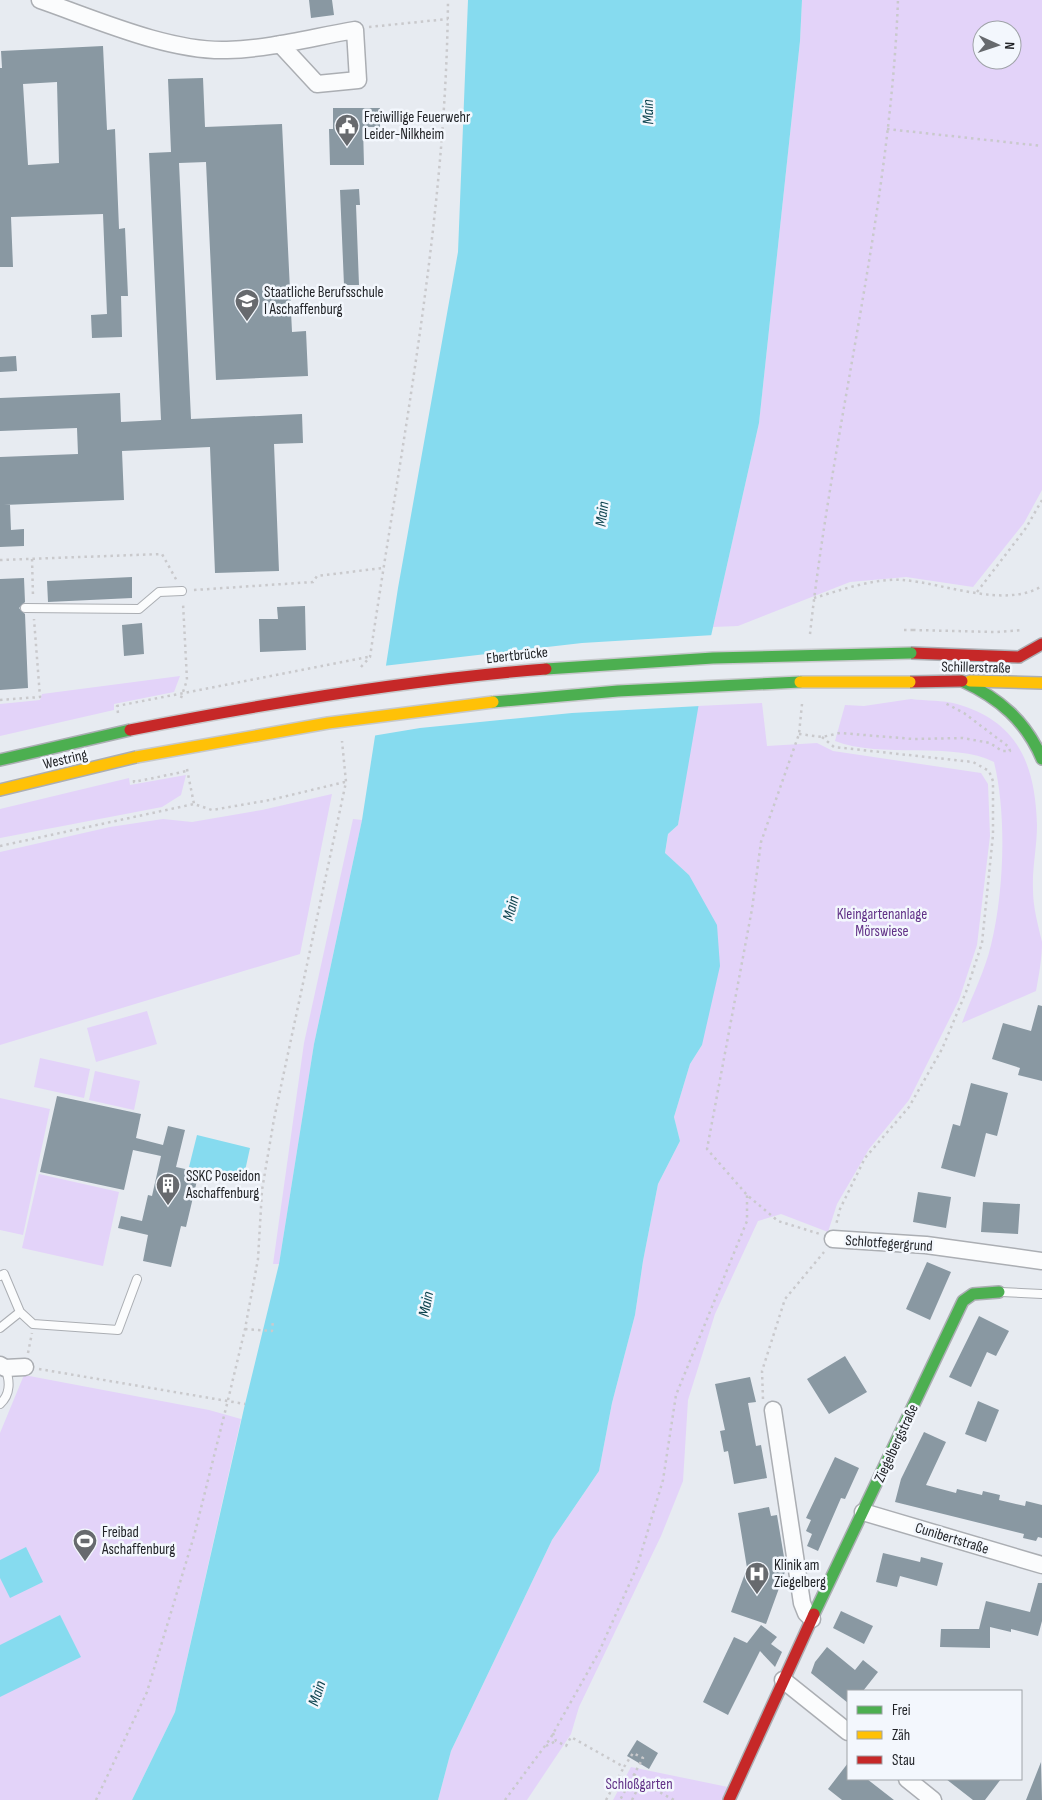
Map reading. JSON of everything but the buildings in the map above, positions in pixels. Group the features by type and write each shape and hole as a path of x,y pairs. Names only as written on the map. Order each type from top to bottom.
{"main road":[{"path":"1019,657 1042,644"},
{"name":"Schillerstraße","path":"911,653 1042,658"},
{"name":"Ebertbrücke","path":"130,730 272,702 483,673 696,657 911,653"},
{"path":"962,681 999,701 1015,715 1028,731 1042,759"},
{"name":"Schillerstraße","path":"136,757 346,719 512,698 722,684 962,681 1042,683"},
{"name":"Westring","path":"0,760 130,730"},
{"name":"Westring","path":"0,790 136,757"},
{"name":"Ziegelbergstraße","path":"729,1800 783,1680 963,1301 973,1294 999,1292"}],"street":[{"path":"40,0 155,39 192,48 227,50 280,44 355,30 358,80 317,84 280,44"},
{"name":"Schlotfegergrund","path":"833,1239 926,1245 1042,1261"},
{"path":"2,1366 26,1367"},
{"path":"768,1409 802,1603 806,1613 812,1619"},
{"name":"Cunibertstraße","path":"863,1512 1042,1565"},
{"path":"783,1680 847,1731"},
{"path":"908,1780 933,1800"}],"lane":[{"path":"29,608 139,609 159,592 182,591"},
{"path":"1,1273 20,1312 33,1324 118,1330 137,1279"},
{"path":"999,1292 1042,1294"},
{"path":"0,1328 20,1312"},
{"path":"0,1404 5,1399 9,1378 2,1366"}],"path":[{"path":"359,670 370,657 422,333 439,183 448,0"},
{"path":"809,637 872,242 886,129 898,0"},
{"path":"355,30 448,19"},
{"path":"886,129 1042,146"},
{"path":"977,592 1026,528 1042,500"},
{"path":"0,560 162,554 182,591 187,680 181,694 182,704"},
{"path":"0,700 40,697 29,608 32,559"},
{"path":"182,591 313,582 317,576 383,568"},
{"path":"814,598 844,589 902,580 977,592 1015,594 1033,592 1042,586"},
{"path":"912,630 996,632 1028,630"},
{"path":"117,706 370,657"},
{"path":"803,695 799,734 822,737 840,734 913,739 963,738 990,743 1002,751 1010,751 1009,748 964,713 943,702"},
{"name":"Schlotfegergrund","path":"799,734 761,842 752,909 707,1150 747,1195 778,1221 833,1239"},
{"path":"96,1800 148,1692 194,1536 245,1329 258,1259 262,1190 274,1119 346,782 342,737"},
{"path":"768,1409 762,1371 786,1299 833,1239 840,1209 865,1158 909,1107 942,1049 966,992 982,943 993,836 993,781 989,771 973,762 834,747 822,737"},
{"path":"186,762 194,804"},
{"path":"134,782 187,771"},
{"path":"0,846 194,804 212,810 270,800 346,782"},
{"path":"505,1800 546,1746 599,1652 637,1566 664,1480 676,1395 747,1221 747,1195"},
{"path":"245,1329 272,1331 273,1320"},
{"path":"33,1324 26,1367 244,1404"},
{"path":"553,1733 556,1741 566,1746 571,1737 624,1767"},
{"path":"546,1746 556,1741"},
{"path":"606,1800 633,1753 642,1758 620,1800"},
{"path":"634,1774 641,1782 674,1800"},
{"path":"632,1800 641,1782"}],"green space":[{"path":"802,0 1042,0 1042,490 1024,523 973,587 906,577 850,582 738,626 713,627 759,423 800,41"},
{"path":"180,676 174,692 114,704 114,710 0,736 0,704 40,700 42,694"},
{"path":"911,699 957,704 978,712 995,722 1009,734 1020,749 1027,765 1036,803 1037,825 1033,896 1042,942 1036,991 962,1023 982,975 999,901 1002,829 1001,806 994,762 959,752 874,749 835,741 845,705 864,706"},
{"name":"Kleingartenanlage Mörswiese","path":"762,703 767,746 817,743 833,751 981,773 988,784 990,836 977,945 959,1000 909,1100 869,1149 837,1204 828,1232 781,1214 758,1221 715,1314 688,1400 683,1481 661,1536 579,1707 571,1734 527,1800 438,1800 451,1751 552,1540 599,1471 612,1403 635,1315 658,1184 680,1141 674,1117 690,1064 702,1045 689,875 665,854 668,834 678,825 697,706"},
{"path":"186,775 181,795 162,807 0,838 0,809 129,778 130,785"},
{"path":"332,794 300,954 0,1045 0,852 110,827 163,819 192,822 262,810"},
{"path":"353,819 362,820 314,1044 279,1264 273,1264 304,1043"},
{"path":"147,1011 157,1044 96,1062 87,1028"},
{"path":"40,1058 90,1069 84,1098 34,1087"},
{"path":"95,1071 140,1081 134,1110 89,1100"},
{"path":"0,1098 50,1109 23,1235 0,1230"},
{"path":"39,1174 119,1192 103,1266 22,1248"},
{"name":"Freibad Aschaffenburg","path":"24,1375 209,1410 241,1419 175,1712 132,1800 0,1800 0,1433"},
{"name":"Schloßgarten","path":"631,1767 728,1787 722,1800 613,1800"}],"water":[{"name":"Main","path":"468,0 802,0 800,41 759,423 709,645 678,825 668,834 665,853 689,875 717,925 720,966 702,1045 690,1064 674,1117 680,1141 658,1184 635,1315 612,1403 599,1471 552,1540 451,1751 438,1800 132,1800 175,1712 279,1264 314,1044 362,820 398,588 458,252"},
{"path":"197,1135 250,1148 243,1180 189,1167"},
{"path":"26,1547 43,1582 10,1598 0,1578 0,1560"},
{"path":"60,1615 81,1657 0,1697 0,1645"}],"pier":[{"path":"714,635 700,706 572,713 420,728 372,736 383,666 582,643"}],"traffic: fast":[{"path":"546,669 713,658 911,653"},
{"path":"962,681 988,695 1010,712 1028,733 1042,759"},
{"path":"493,702 618,691 800,682"},
{"path":"0,760 130,730"},
{"path":"814,1614 963,1301 973,1294 999,1292"}],"traffic: slow":[{"path":"970,681 1042,683"},
{"path":"800,682 910,682"},
{"path":"136,757 328,723 493,702"},
{"path":"0,790 136,757"}],"traffic: jam":[{"path":"1019,657 1042,644"},
{"path":"911,653 1019,657"},
{"path":"130,730 389,686 546,669"},
{"path":"910,682 962,681"},
{"path":"729,1800 814,1614"}],"place":[{"name":"Freiwillige Feuerwehr Leider-Nilkheim","path":"347,147"},
{"name":"Staatliche Berufsschule I Aschaffenburg","path":"247,322"},
{"name":"SSKC Poseidon Aschaffenburg","path":"168,1206"},
{"name":"Freibad Aschaffenburg","path":"85,1562"},
{"name":"Klinik am Ziegelberg","path":"757,1595"}]}
